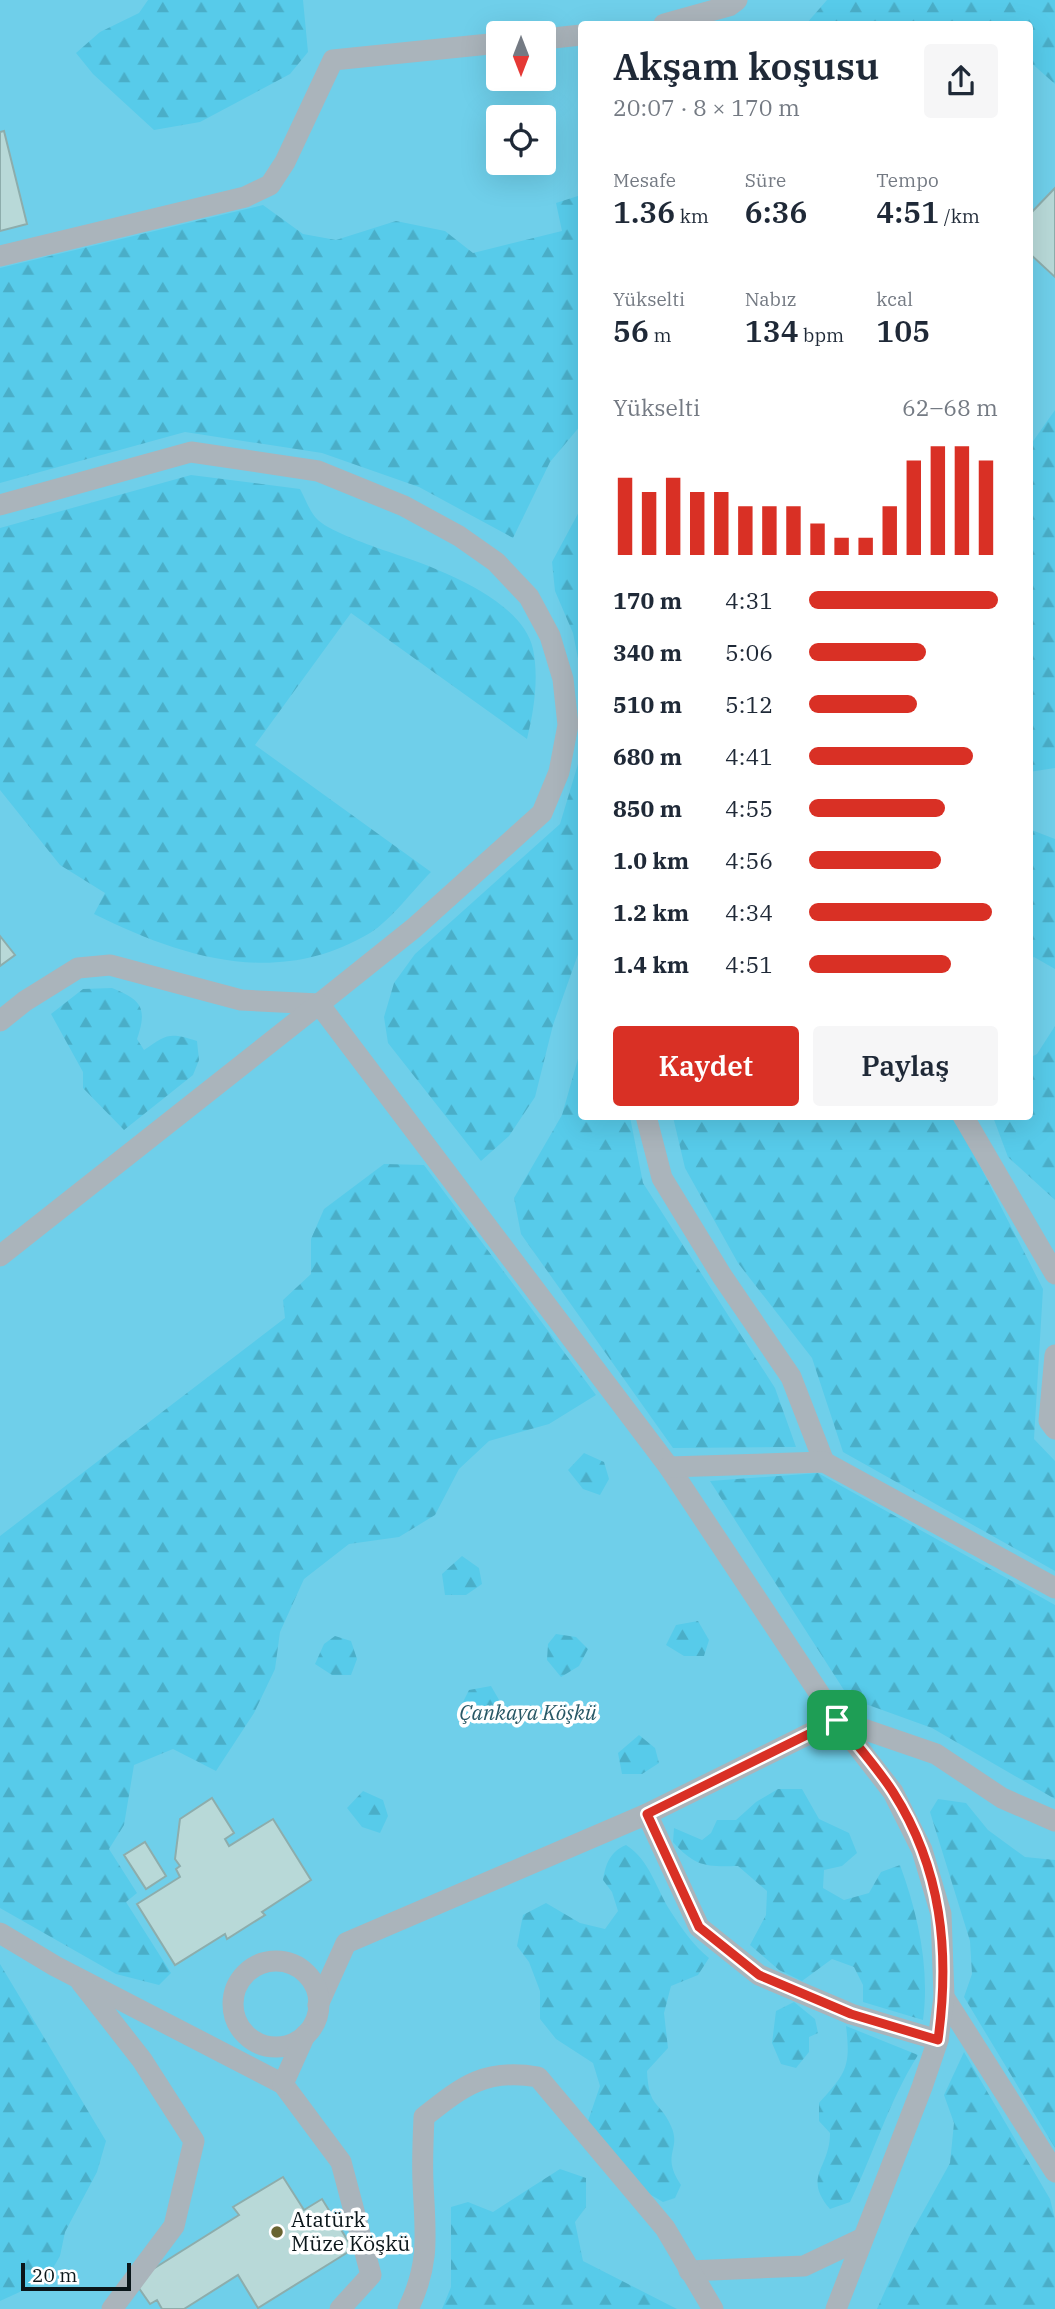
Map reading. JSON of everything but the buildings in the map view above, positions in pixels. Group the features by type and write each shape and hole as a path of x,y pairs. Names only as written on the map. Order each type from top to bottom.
{"lane":[{"path":"675,21 729,6 737,0"},
{"path":"556,38 578,35"},
{"path":"0,256 245,197 270,185 285,162 332,60 486,44"},
{"path":"0,505 191,452 318,471 404,506 459,536 496,562 529,597 550,636 563,679 568,725 559,772 542,813 414,928 0,1256"},
{"path":"0,1021 25,1001 78,968 110,965 242,1000 319,1004 669,1466 837,1720 893,1792 922,1850 941,1914 944,1997 938,2040 922,2087 835,2309"},
{"path":"647,1120 662,1178 722,1276 791,1377 824,1462"},
{"path":"965,1120 1055,1274"},
{"path":"1055,1356 1049,1421 1055,1429"},
{"path":"669,1466 824,1462 1055,1588"},
{"path":"284,2084 305,2035 316,2018 318,2005 346,1943 647,1814 837,1720 936,1754 1002,1798 1055,1821"},
{"path":"647,1814 699,1927 759,1975 851,2014 938,2040"},
{"path":"0,1933 284,2084 341,2162 371,2275 340,2309"},
{"path":"305,2035 295,2042 273,2047 252,2040 243,2032 233,2013 235,1991 240,1980 256,1965 267,1962 289,1963 308,1975 314,1984 318,2005"},
{"path":"75,1975 142,2060 194,2141 174,2226 112,2309"},
{"path":"944,1997 1055,2172"},
{"path":"408,2309 419,2286 428,2236 423,2183 424,2117 462,2087 508,2072 538,2077 664,2228 713,2309"},
{"path":"689,2271 804,2266 861,2239"}],"green space":[{"name":"Çankaya Köşkü","path":"0,0 1055,0 1055,2309 0,2309"},
{"path":"148,0 303,0 308,52 290,74 200,122 154,130 93,74 76,53 100,32 139,13"},
{"path":"827,0 1055,0 1055,84 1033,65 1033,21 809,21"},
{"path":"578,196 578,429 550,462 513,538 419,487 322,453 185,432 0,483 0,268 263,205 303,234 336,240 396,221 445,231 473,253 562,231 556,203"},
{"path":"1055,410 1055,768 1033,771 1033,441"},
{"path":"191,475 300,489 321,523 357,540 447,574 492,599 525,630 533,649 535,694 527,739 351,613 255,745 431,872 378,928 335,950 301,959 266,963 231,961 162,943 94,914 105,893 60,865 0,790 0,528"},
{"path":"578,514 578,659 573,633 555,591 552,562"},
{"path":"578,764 578,954 553,1025 535,1097 509,1136 481,1161 388,1043 384,1017 394,983 415,954 560,824"},
{"path":"1033,831 1055,839 1055,969 1034,957"},
{"path":"112,988 130,997 140,1006 142,1019 137,1039 144,1050 163,1038 180,1036 197,1041 199,1060 193,1075 124,1130 83,1088 83,1072 51,1014 83,989"},
{"path":"1055,1026 1055,1200 1008,1157 994,1120 1033,1120 1033,1056"},
{"path":"578,1059 578,1120 631,1120 643,1183 775,1388 796,1447 673,1448 521,1234 514,1198 562,1115"},
{"path":"674,1120 957,1120 1043,1289 1034,1439 1055,1461 1055,1571 843,1452 812,1358 738,1263 685,1168"},
{"path":"384,1164 424,1165 596,1395 549,1424 489,1441 459,1469 435,1515 399,1537 349,1544 304,1579 280,1632 275,1669 254,1713 216,1771 173,1749 134,1765 124,1825 109,1849 137,1893 126,1902 171,1973 159,1985 116,1974 0,1908 0,1536 285,1318 283,1300 311,1274 311,1239 324,1209"},
{"path":"584,1453 604,1462 609,1479 600,1495 583,1489 568,1470"},
{"path":"818,1473 1055,1605 1055,1799 932,1728 849,1698 710,1481"},
{"path":"462,1556 479,1568 482,1584 466,1595 445,1595 442,1574"},
{"path":"698,1621 709,1640 704,1656 684,1656 666,1645 676,1625"},
{"path":"556,1634 576,1637 588,1649 579,1666 561,1677 547,1660 548,1644"},
{"path":"335,1636 351,1641 357,1659 351,1675 332,1675 315,1664 324,1644"},
{"path":"491,1686 502,1705 497,1721 477,1721 459,1710 469,1690"},
{"path":"639,1735 655,1748 659,1763 642,1774 622,1774 618,1753"},
{"path":"778,1789 802,1789 819,1819 849,1833 857,1853 842,1866 824,1870 823,1888 844,1900 869,1893 881,1872 900,1865 912,1903 924,1961 923,2020 863,2002 863,1985 854,1967 832,1959 802,1981 779,1970 750,1945 766,1915 767,1891 738,1866 702,1864 673,1842 674,1828 702,1840 711,1833 717,1820 736,1820 756,1802"},
{"path":"363,1791 383,1800 388,1816 380,1833 362,1827 347,1808"},
{"path":"938,1799 966,1803 988,1830 1025,1857 1055,1860 1055,2148 964,1997 972,1974 970,1941 930,1812"},
{"path":"626,1845 647,1867 684,1931 709,1958 698,1975 671,1986 664,2013 668,2048 647,2071 652,2098 667,2117 674,2134 672,2166 681,2185 675,2198 663,2202 646,2192 588,2121 600,2086 593,2063 556,2039 540,2019 540,1991 529,1962 517,1946 523,1915 546,1903 580,1923 605,1929 618,1911 612,1892 603,1880 604,1874 612,1855"},
{"path":"0,1964 106,2141 97,2172 65,2232 60,2256 46,2280 0,2301"},
{"path":"794,2002 815,2019 818,2033 809,2037 809,2052 796,2068 781,2064 772,2043 776,2011"},
{"path":"846,2026 918,2055 890,2109 850,2202 830,2209 818,2188 830,2133 819,2121 819,2103 844,2069 848,2051"},
{"path":"964,2052 1050,2199 1055,2219 1055,2309 877,2309 909,2237 950,2163 954,2123 944,2095"},
{"path":"560,2169 586,2178 586,2207 575,2222 583,2261 677,2309 442,2309 451,2287 451,2207 468,2202 493,2212"}],"place":[{"name":"Atatürk Müze Köşkü","path":"277,2232"}],"route":[{"path":"837,1720 893,1792 922,1850 941,1914 944,1997 938,2040 851,2014 759,1975 699,1927 647,1814 837,1720"}]}
